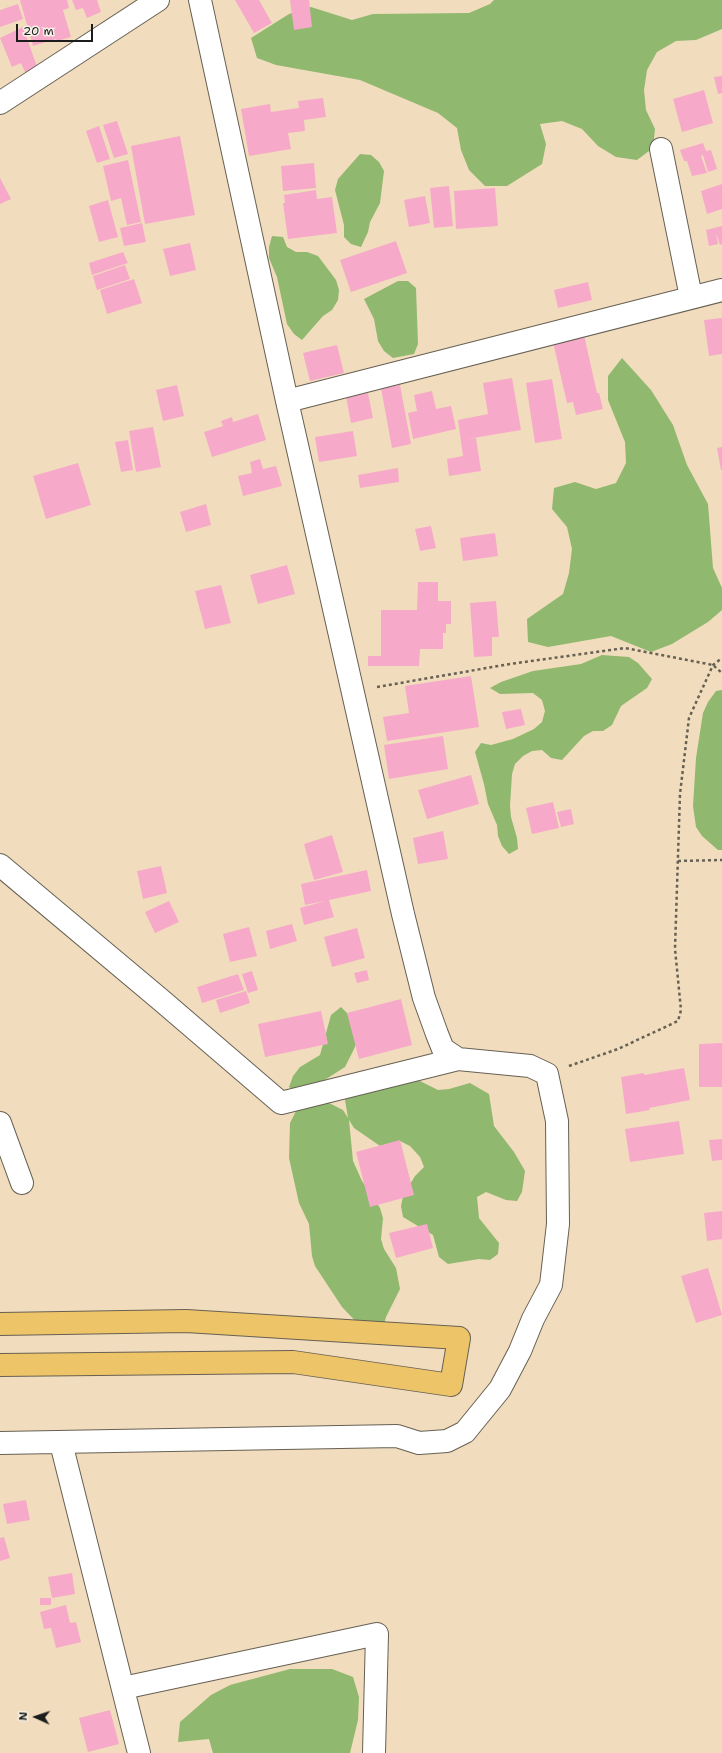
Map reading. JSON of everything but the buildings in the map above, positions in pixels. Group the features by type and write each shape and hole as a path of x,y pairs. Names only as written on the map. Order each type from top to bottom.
{"highway":[{"path":"0,1324 186,1321 459,1338 451,1385 293,1362 0,1365"}],"street":[{"path":"0,103 158,0"},
{"path":"200,0 287,400 403,914 424,998 443,1048 458,1059"},
{"path":"661,149 691,297"},
{"path":"287,400 722,290"},
{"path":"0,865 281,1103 458,1059 530,1066 547,1074 557,1121 558,1224 551,1285 500,1389 465,1432 447,1441 419,1443 398,1436 0,1443"},
{"path":"0,1123 22,1183"},
{"path":"61,1443 139,1753"},
{"path":"123,1688 377,1634 374,1753"}],"path":[{"path":"352,691 510,664 626,648 713,665 722,673"},
{"path":"547,1074 618,1049 678,1021 681,1010 675,949 680,794 689,718 713,665 722,658"},
{"path":"678,861 722,860"}],"green space":[{"path":"494,0 722,0 722,29 696,40 676,41 657,52 647,70 644,90 646,110 655,129 653,148 637,160 616,157 598,146 582,129 562,121 540,124 546,144 542,164 507,186 485,186 469,170 461,150 457,128 438,113 360,80 276,65 257,58 251,38 289,14 311,7 352,20 373,14 469,13 490,4"},
{"path":"360,154 371,155 379,162 384,171 380,203 370,222 368,232 361,247 351,244 344,237 344,225 335,190 338,179"},
{"path":"272,236 283,237 287,247 296,252 307,252 318,256 336,280 339,290 338,300 332,310 323,316 302,340 294,334 287,324 277,277 269,258 269,247"},
{"path":"398,281 408,281 416,288 418,344 414,354 393,358 384,351 378,341 374,319 364,299"},
{"path":"622,358 651,390 673,425 687,465 708,504 713,568 722,588 722,610 708,622 672,644 651,652 611,636 548,647 528,642 527,619 563,594 569,573 572,549 567,527 552,509 554,488 575,482 596,489 616,483 626,463 625,442 608,400 608,376"},
{"path":"602,655 629,657 638,663 652,679 647,688 621,706 612,725 603,731 593,731 584,736 562,760 551,758 542,750 532,751 523,756 515,764 512,774 510,806 518,849 509,854 502,846 498,836 497,825 488,804 475,752 481,743 491,745 513,739 534,729 542,722 545,711 542,700 533,693 500,694 490,688 501,682 533,671 581,664"},
{"path":"722,690 722,850 718,850 702,836 696,827 693,806 696,758 703,713 708,702 716,691"},
{"path":"341,1007 347,1013 358,1039 345,1067 309,1090 298,1093 289,1087 293,1076 300,1067 320,1055 331,1015"},
{"path":"418,1080 438,1090 449,1089 470,1083 489,1094 494,1126 514,1152 525,1171 522,1192 517,1201 506,1200 486,1192 477,1197 479,1218 499,1243 498,1254 490,1260 479,1259 448,1264 439,1257 433,1235 403,1217 401,1206 403,1196 415,1176 424,1167 420,1157 410,1146 400,1141 383,1148 354,1128 349,1120 353,1161 362,1181 380,1208 383,1218 381,1239 384,1249 396,1268 400,1289 386,1317 383,1328 366,1332 342,1307 315,1266 312,1256 309,1224 299,1203 289,1158 290,1123 299,1105 323,1100 343,1110 348,1118 345,1088"},
{"path":"290,1669 332,1669 353,1677 359,1697 358,1720 350,1753 213,1753 209,1739 178,1742 180,1722 211,1695 230,1685"}]}
